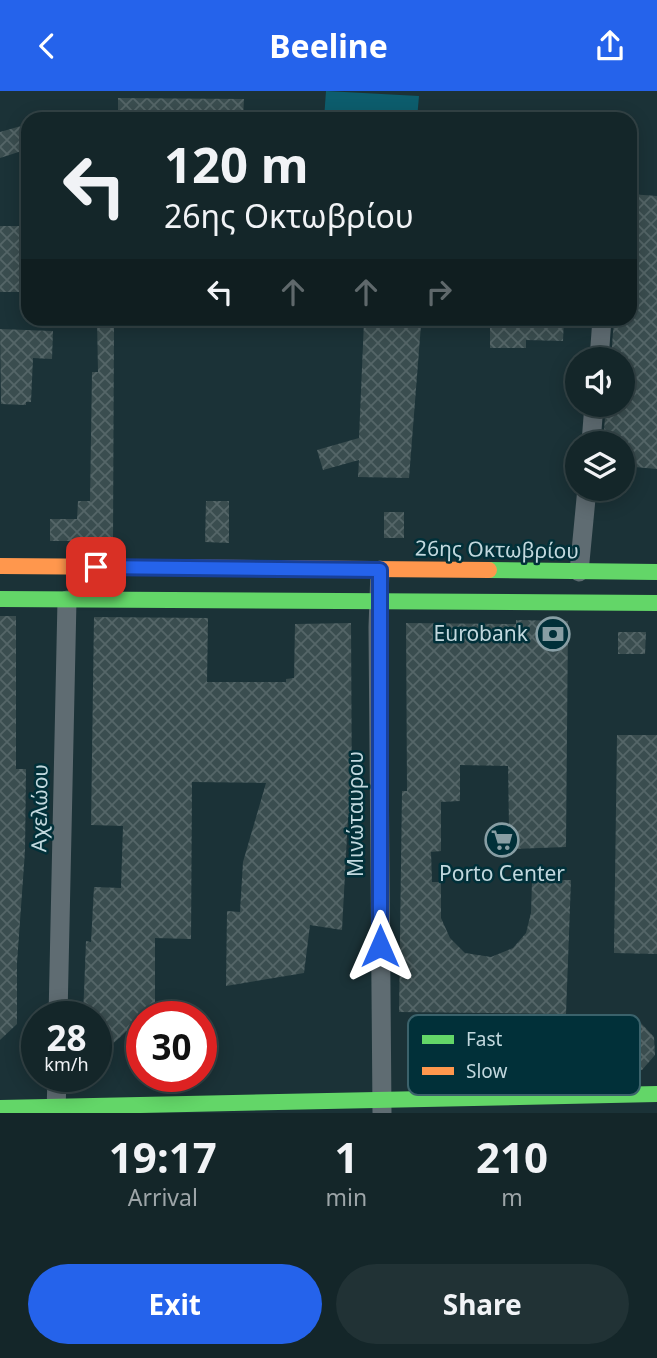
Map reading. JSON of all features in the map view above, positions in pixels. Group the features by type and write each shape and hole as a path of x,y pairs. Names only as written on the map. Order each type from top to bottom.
{"main road":[{"name":"26ης Οκτωβρίου","path":"0,566 657,572"},
{"path":"0,599 657,603"},
{"path":"0,1108 56,1110 381,1106 634,1095"}],"street":[{"path":"600,347 601,326"},
{"path":"579,572 586,501"},
{"name":"Μινώταυρου","path":"380,570 381,1106"},
{"name":"Αχελώου","path":"58,1001 67,600"},
{"path":"56,1110 57,1092"}],"shaded area":[{"path":"326,91 419,96 418,112 324,112"}],"building":[{"path":"118,98 244,99 243,112 118,112"},
{"path":"21,126 21,151 0,158 0,132"},
{"path":"637,195 657,196 657,469 635,467 635,431 604,431 605,417 635,417 635,347 612,347 613,326 637,326"},
{"path":"0,226 21,226 21,292 0,292"},
{"path":"97,326 114,326 113,541 50,541 50,519 77,519 78,501 90,501 92,372 98,372"},
{"path":"364,326 421,326 409,478 358,477 359,460 323,470 317,450 359,438"},
{"path":"490,326 564,326 563,341 526,340 526,348 490,348"},
{"path":"0,329 53,331 52,359 33,358 31,402 26,402 26,405 1,404"},
{"path":"206,501 229,501 229,543 205,542"},
{"path":"384,512 404,512 404,538 384,538"},
{"path":"0,616 16,616 16,769 26,769 25,851 17,963 17,1024 0,1040"},
{"path":"94,617 208,618 207,682 286,682 286,679 294,678 295,624 351,623 352,818 348,817 342,930 310,925 304,973 226,986 227,911 240,912 243,862 266,783 192,782 191,939 155,938 155,1001 126,1001 126,1032 112,1044 112,1001 84,1001 86,941 91,942 94,887 121,888 123,826 91,825"},
{"path":"516,620 568,621 566,847 513,849 512,827 509,827 508,766 460,765 460,801 441,802 441,851 431,852 432,882 441,882 441,918 450,938 465,953 491,957 513,948 526,933 531,913 532,881 571,880 566,1014 399,1012 402,791 407,791 406,623 516,624"},
{"path":"618,632 646,632 645,654 618,654"},
{"path":"617,735 657,735 657,954 614,953"},
{"path":"640,1022 654,1037 655,1055 642,1070"}],"traffic: fast":[{"path":"489,570 657,572"},
{"path":"0,599 657,603"},
{"path":"640,1094 657,1094"},
{"path":"0,1108 610,1095"}],"traffic: slow":[{"path":"0,566 489,570"}],"place":[{"name":"Eurobank","path":"553,634"},
{"name":"Porto Center","path":"502,840"}],"route":[{"path":"96,567 380,570 380,946"}]}
